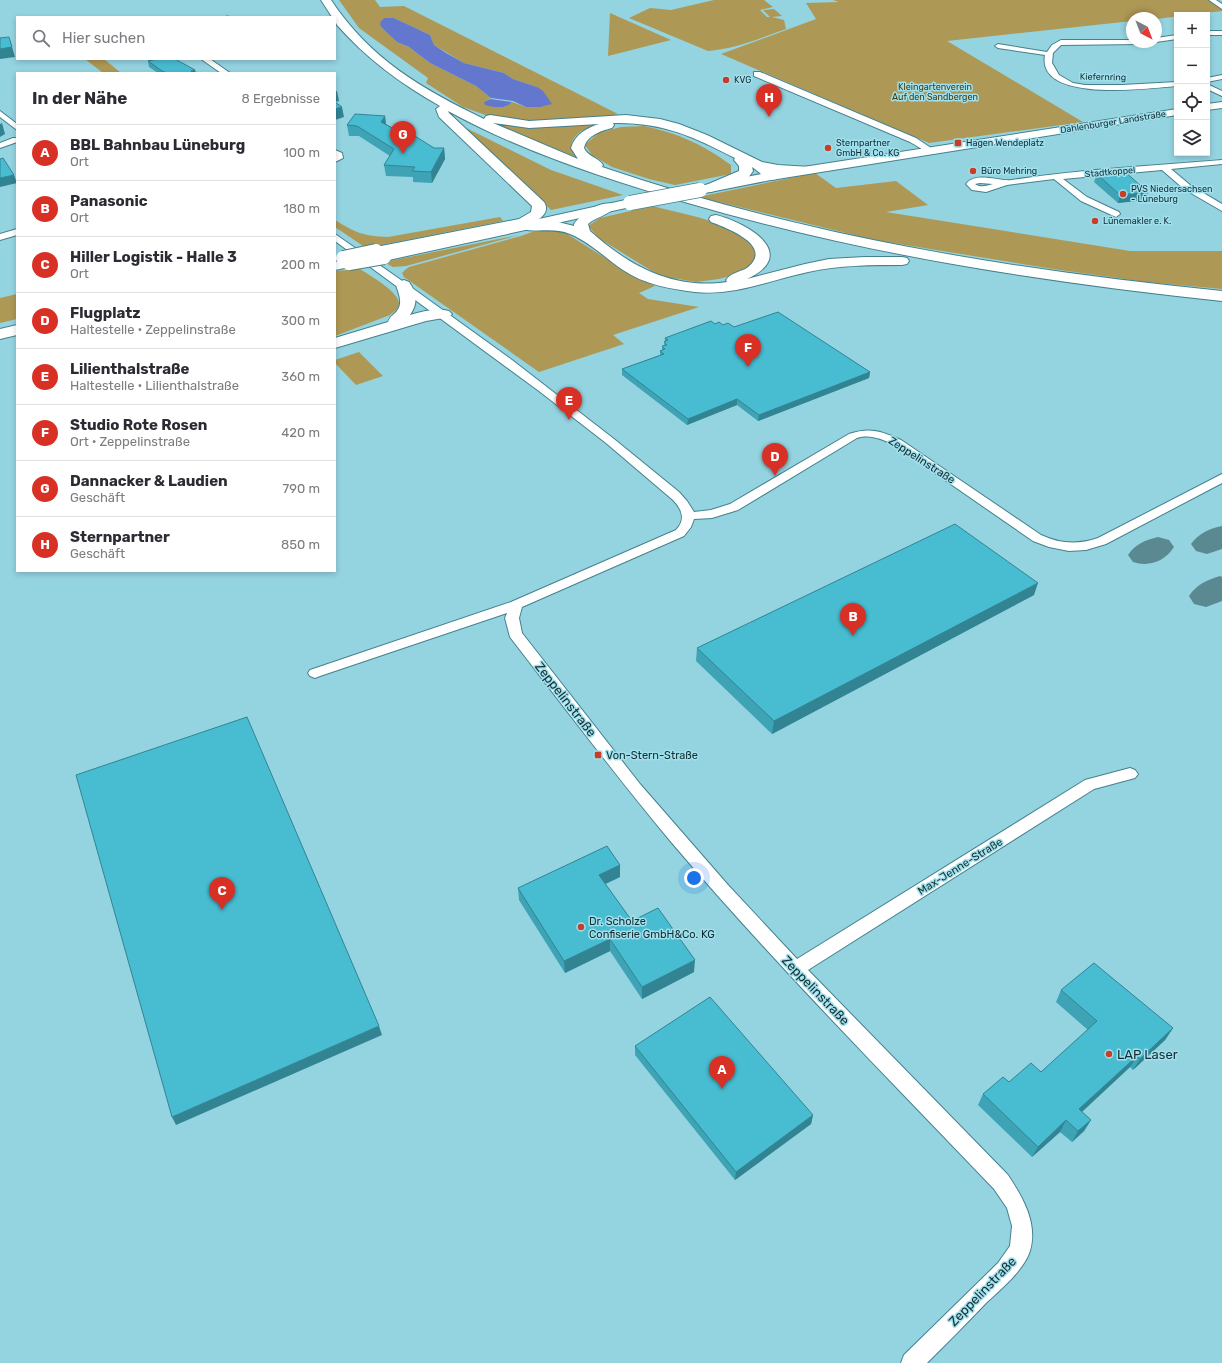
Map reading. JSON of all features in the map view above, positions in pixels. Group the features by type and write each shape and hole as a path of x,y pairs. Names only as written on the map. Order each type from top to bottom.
{"main road":[{"path":"316,0 325,16"},
{"path":"326,0 344,27 374,56 446,108 480,130 535,154 643,194 687,207 808,238 919,262 1094,290 1222,303"},
{"path":"336,30 352,48 377,68 406,88 446,108 544,150 608,175 656,190 798,229 940,259 1102,284 1222,296"},
{"path":"1210,106 1222,102"},
{"path":"446,108 492,119 523,123 548,124 626,119 665,123 687,130 758,165 771,176"},
{"path":"446,108 443,114 539,205 540,211 525,224"},
{"name":"Dahlenburger Landstraße","path":"771,176 1174,112"},
{"path":"656,190 587,160 578,151 578,141 590,131 610,124 632,122 653,123 684,132 771,176"},
{"path":"705,189 743,175 746,168 740,160"},
{"path":"758,165 778,169 809,169"},
{"path":"341,262 525,224 569,221 608,207 771,176"},
{"path":"593,241 583,232 581,224 583,220 608,207"},
{"path":"687,207 753,236 763,248 764,254 758,267 742,277 724,283 697,288"},
{"path":"569,221 593,241 629,267 653,279 697,288 745,285 804,269 840,262 881,260 919,262"},
{"path":"395,321 404,314 408,307 409,299 404,285"},
{"path":"364,334 431,305"},
{"path":"336,343 424,316 444,314"},
{"path":"0,327 16,323"},
{"path":"0,334 16,330"}],"street":[{"path":"1212,0 1222,6"},
{"path":"1210,33 1222,33"},
{"path":"1162,39 1174,37"},
{"path":"998,46 1049,54 1055,45 1061,42 1126,42"},
{"name":"Kiefernring","path":"1049,54 1049,65 1056,76 1062,81 1076,86 1111,88 1174,84"},
{"path":"206,60 224,72"},
{"path":"757,74 913,140 930,150"},
{"path":"1210,79 1222,77"},
{"path":"1210,89 1222,102"},
{"path":"0,113 16,127"},
{"path":"0,147 16,143"},
{"name":"Stadtkoppel","path":"1006,183 1222,162"},
{"path":"1164,167 1187,186 1222,208"},
{"path":"1056,177 1075,194 1087,202 1116,214"},
{"path":"0,237 16,232"},
{"path":"315,672 516,605 523,600 669,539 686,527 689,516 686,508 680,500 635,461 514,366 404,285 336,238"},
{"name":"Zeppelinstraße","path":"689,516 712,514 734,506 791,474 845,439 863,433 883,436 898,442 1037,538 1055,545 1067,547 1086,546 1102,541 1222,478"},
{"name":"Zeppelinstraße","path":"516,605 512,618 515,634 634,788 795,969 1001,1182 1016,1204 1022,1226 1020,1250 1005,1270 912,1363"},
{"name":"Max-Jenne-Straße","path":"795,969 1090,784 1130,774"}],"green space":[{"path":"339,0 375,0 380,7 404,6 618,114 602,118 525,121 494,118 463,107 426,83 428,78 359,28","holes":["394,18 430,35 434,45 464,63 504,73 513,79 537,87 526,107 512,102 509,105 502,107 495,107 487,104 484,102 491,98 476,86 430,63 409,47 397,42 380,25"]},
{"path":"714,0 764,0 773,7 760,10 767,17 770,17 763,10 774,9 782,16 772,17 784,20 786,29 738,46 708,51 629,18 650,8 671,10"},
{"name":"Kleingartenverein Auf den Sandbergen","path":"833,0 1210,0 1222,9 1222,11 1210,12 1174,12 1174,17 1162,18 1162,12 1126,12 1126,22 947,41 1083,122 929,143 721,54 816,19 806,3 839,2"},
{"path":"610,13 671,40 608,56"},
{"path":"86,60 105,60 120,72 102,72"},
{"path":"485,120 521,125 606,122 583,130 575,137 571,148 581,159"},
{"path":"644,126 680,136 710,151 731,165 731,174 675,185 649,179 612,167 592,155 585,145 598,133 621,127"},
{"path":"464,127 551,170 623,195 551,210"},
{"path":"815,173 836,188 896,181 928,205 886,212 1130,251 1222,251 1222,289 1146,282 1053,269 875,240 698,197"},
{"path":"652,206 704,219 731,229 742,235 752,243 757,253 753,265 737,274 719,279 696,282 660,276 600,239 588,226 600,218"},
{"path":"500,217 503,221 366,248 336,228 336,221 360,233 372,236 388,237"},
{"path":"532,232 564,232 634,276 655,286 639,293 648,299 699,307 613,335 624,344 539,372 404,277 402,273 409,267"},
{"path":"519,235 406,266 393,267 384,262"},
{"path":"360,269 394,293 399,303 398,307 390,315 336,336 336,271"},
{"path":"16,294 16,319 0,323 0,298"},
{"path":"359,352 383,376 356,385 336,364 336,360"}],"water":[{"path":"385,18 394,18 430,35 434,45 464,63 504,73 513,79 537,87 543,91 552,104 540,107 526,107 513,101 491,98 476,86 430,63 409,47 397,42 380,25 381,21"},
{"path":"490,99 512,102 509,105 502,107 485,105 484,102"}],"building":[{"path":"9,37 12,47 0,49 0,38"},
{"path":"177,60 195,70 191,71 192,72 164,72 148,61"},
{"path":"336,103 342,107 336,109"},
{"path":"355,114 385,116 381,122 396,130 402,128 434,148 444,148 431,172 412,171 415,167 384,165 394,149 357,126 347,125"},
{"path":"3,158 14,175 0,178 0,159"},
{"path":"1124,171 1148,192 1120,195 1097,174"},
{"path":"778,312 870,372 759,415 737,399 688,419 622,369 664,354 660,351 665,349 662,346 667,345 664,342 668,340 665,338 711,321 715,324 719,322 723,325 728,323 734,327"},
{"path":"955,524 1038,583 774,721 697,648"},
{"path":"247,717 379,1026 172,1117 76,775"},
{"name":"Dr. Scholze Confiserie GmbH&Co. KG","path":"607,846 620,865 599,875 632,921 658,908 695,960 642,987 610,939 564,961 518,888"},
{"name":"LAP Laser","path":"1094,963 1173,1028 1140,1059 1137,1056 1079,1109 1091,1120 1078,1131 1066,1120 1038,1147 983,1094 1003,1077 1009,1082 1031,1063 1041,1072 1097,1021 1061,990"},
{"path":"710,997 813,1115 736,1172 635,1046"}],"taxiway":[{"path":"1207,544 1221,536"},
{"path":"1144,555 1158,547"},
{"path":"1206,596 1220,587"}],"place":[{"name":"KVG","path":"726,80"},
{"name":"Sternpartner","path":"769,117"},
{"name":"Hagen Wendeplatz","path":"958,143"},
{"name":"Sternpartner GmbH & Co. KG","path":"828,148"},
{"name":"Dannacker & Laudien","path":"403,154"},
{"name":"Büro Mehring","path":"973,171"},
{"name":"PVS Niedersachsen - Lüneburg","path":"1123,194"},
{"name":"Lünemakler e. K.","path":"1095,221"},
{"name":"Studio Rote Rosen","path":"748,367"},
{"name":"Lilienthalstraße","path":"569,420"},
{"name":"Flugplatz","path":"775,476"},
{"name":"Panasonic","path":"853,636"},
{"name":"Von-Stern-Straße","path":"598,755"},
{"name":"Hiller Logistik - Halle 3","path":"222,910"},
{"name":"Dr. Scholze Confiserie GmbH&Co. KG","path":"581,927"},
{"name":"LAP Laser","path":"1109,1054"},
{"name":"BBL Bahnbau Lüneburg","path":"722,1089"}]}
